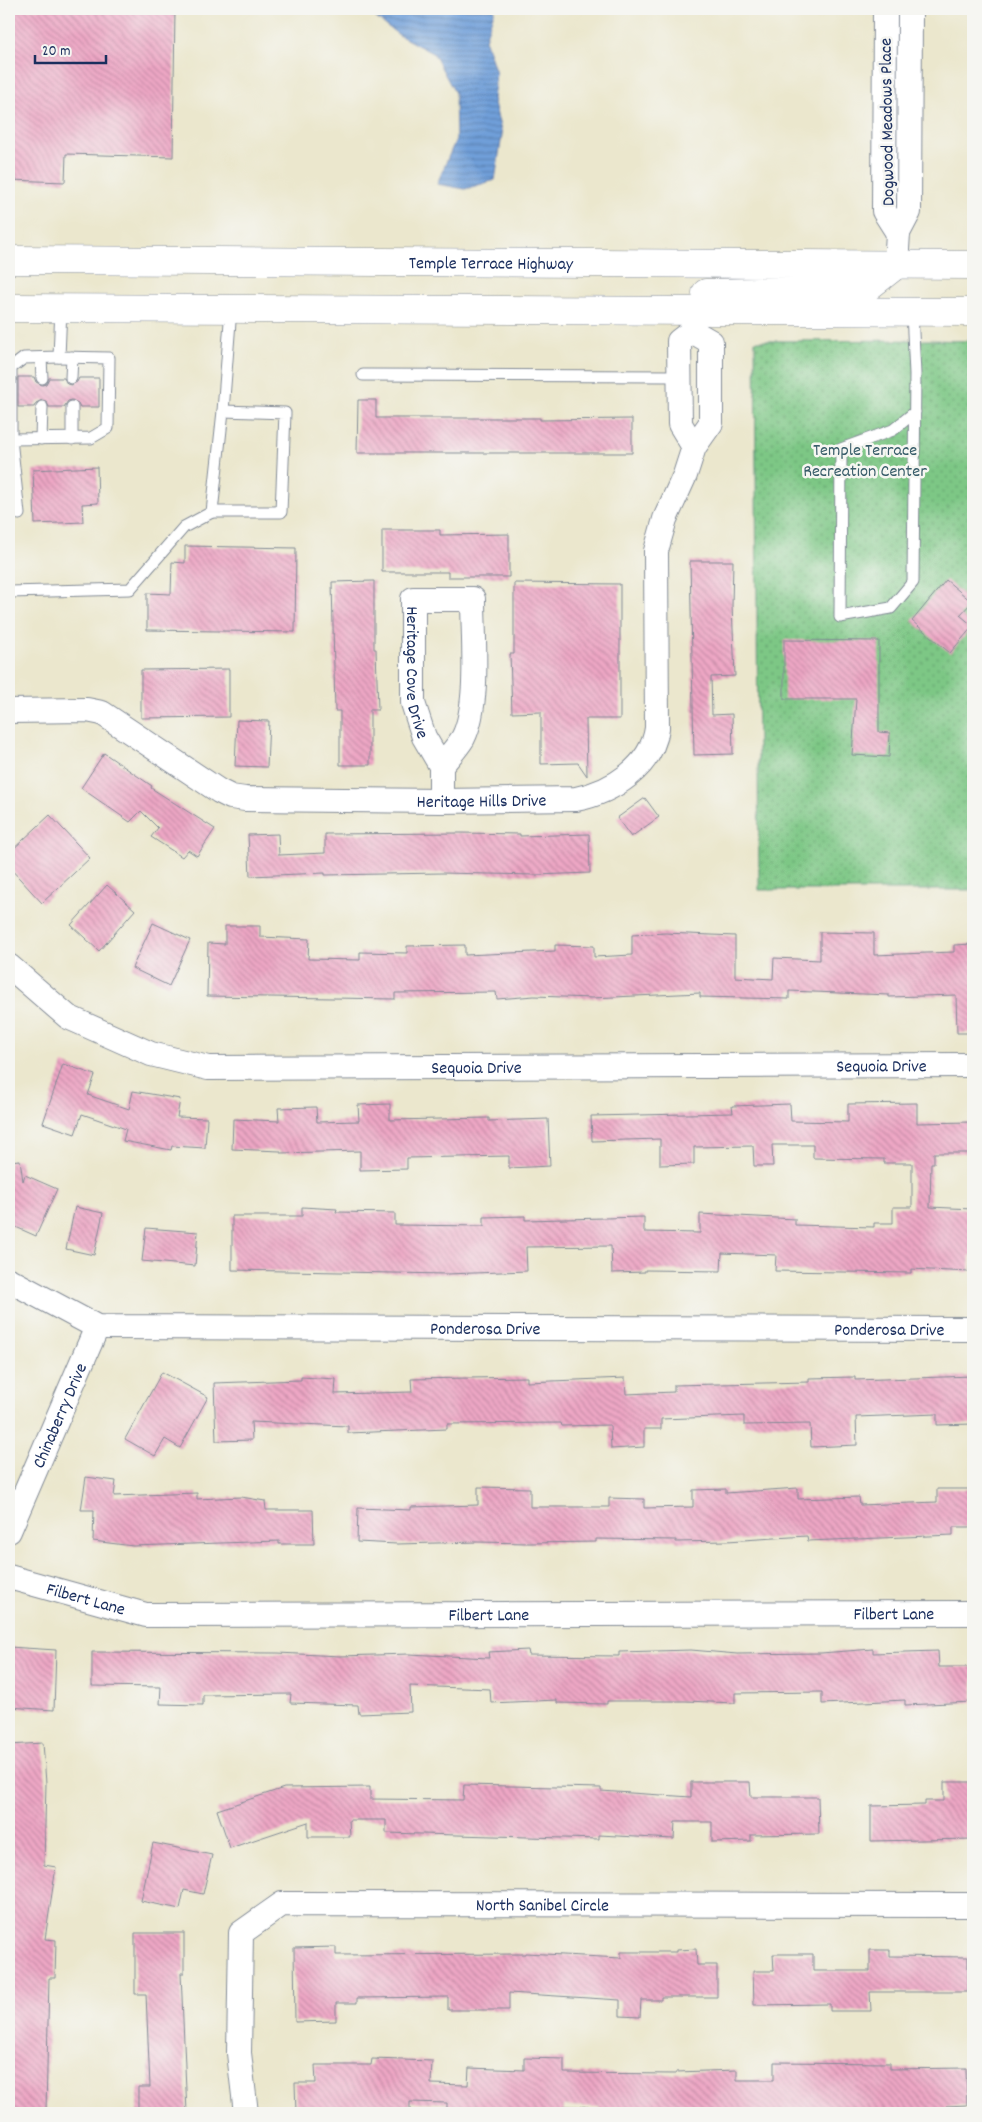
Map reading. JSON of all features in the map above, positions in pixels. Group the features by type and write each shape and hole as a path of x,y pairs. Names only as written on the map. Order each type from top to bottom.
{"main road":[{"name":"Temple Terrace Highway","path":"9,260 973,266"},
{"path":"692,321 704,293 864,290 896,265"},
{"path":"9,308 231,309 692,321 912,312 973,312"}],"street":[{"name":"Dogwood Meadows Place","path":"885,9 884,211 898,233"},
{"name":"Dogwood Meadows Place","path":"896,265 898,233 909,212 910,9"},
{"path":"692,321 679,341 679,376 680,424 694,446"},
{"name":"Heritage Hills Drive","path":"9,710 87,710 102,713 219,791 231,797 245,799 576,799 590,796 621,780 648,756 655,742 657,728 656,551 665,519 685,475 694,446 711,423 711,342 692,321"},
{"name":"Heritage Cove Drive","path":"413,599 473,599 473,700 470,720 462,739 441,766 424,737 413,703 413,599"},
{"path":"441,766 441,800"},
{"name":"Sequoia Drive","path":"9,966 68,1018 151,1054 208,1068 973,1065"},
{"name":"Ponderosa Drive","path":"9,1280 96,1326 973,1329"},
{"name":"Chinaberry Drive","path":"9,1531 96,1326"},
{"name":"Filbert Lane","path":"9,1577 146,1615 973,1613"},
{"name":"North Sanibel Circle","path":"246,2113 239,2053 241,1933 282,1904 973,1905"}],"lane":[{"path":"59,357 61,308"},
{"path":"212,512 223,411 231,309"},
{"path":"912,312 916,374 913,582 891,608 840,617 841,448 893,430 915,412"},
{"path":"71,378 72,357"},
{"path":"10,439 91,438 108,428 109,358 24,358 10,368 10,439 19,514"},
{"path":"41,358 42,378"},
{"path":"363,375 679,376"},
{"path":"41,439 42,407"},
{"path":"72,407 72,439"},
{"path":"9,592 130,589 184,527 212,512 281,512 285,413 223,411"}],"green space":[{"name":"Temple Terrace Recreation Center","path":"755,341 973,341 973,890 759,890"}],"water":[{"path":"377,9 495,9 485,39 496,73 493,99 502,135 495,180 465,189 437,184 456,139 455,93 434,54 399,35 375,17"}],"building":[{"path":"9,9 175,9 173,157 66,154 65,182 9,180"},
{"path":"18,377 34,377 36,382 42,385 46,384 49,378 64,378 67,384 71,385 77,382 79,378 99,378 99,407 80,407 78,403 72,400 68,401 64,407 49,407 46,401 42,400 36,403 34,407 18,407"},
{"path":"358,400 376,400 376,418 632,419 632,453 357,453"},
{"path":"97,467 98,503 82,504 83,522 35,524 33,470"},
{"path":"382,530 440,530 440,535 509,534 509,577 448,577 448,572 382,572"},
{"path":"185,546 296,548 295,632 147,630 147,593 171,594 172,562 185,563"},
{"path":"690,561 733,561 732,606 735,676 711,677 712,715 732,714 733,754 694,755"},
{"path":"946,580 972,602 960,615 973,626 950,653 912,621"},
{"path":"374,581 374,649 376,649 378,710 370,710 370,765 340,765 340,711 335,711 332,582"},
{"path":"514,583 620,584 620,719 586,719 587,776 578,763 541,764 541,712 512,713 510,654 514,654"},
{"path":"784,640 879,641 879,732 890,733 889,757 852,755 856,699 784,699"},
{"path":"229,669 229,717 141,718 141,670"},
{"path":"237,720 269,721 267,767 235,766"},
{"path":"104,753 152,786 151,788 215,829 197,856 188,850 182,857 151,837 158,828 141,811 130,822 81,788"},
{"path":"645,798 659,817 631,837 617,818"},
{"path":"50,815 90,858 42,903 9,867 9,853"},
{"path":"278,834 279,855 325,853 325,834 520,834 520,836 589,834 590,873 536,875 442,873 325,875 325,873 250,876 248,835"},
{"path":"107,885 135,910 99,951 71,925"},
{"path":"153,923 190,940 169,986 132,968"},
{"path":"225,926 260,926 260,937 309,939 308,959 360,960 360,952 407,953 407,946 465,945 465,955 555,951 555,945 594,946 594,957 632,955 632,935 665,933 735,936 735,977 773,979 774,958 820,960 820,932 874,933 874,955 954,952 954,945 973,944 973,1033 957,1033 956,995 889,997 889,995 789,991 789,999 700,997 700,993 592,998 534,996 497,999 496,992 395,993 395,999 207,996 208,943 225,944"},
{"path":"63,1064 95,1075 88,1095 129,1109 133,1091 180,1099 177,1117 207,1118 205,1148 172,1146 171,1150 123,1141 126,1129 82,1114 75,1134 43,1123"},
{"path":"917,1103 917,1123 973,1122 973,1153 934,1153 934,1163 931,1163 930,1207 972,1209 973,1256 970,1256 969,1272 911,1269 911,1273 775,1271 776,1255 722,1253 721,1271 645,1270 645,1272 612,1273 611,1246 526,1247 527,1271 447,1274 232,1270 232,1216 302,1216 302,1207 337,1209 336,1212 395,1213 395,1225 484,1226 484,1217 525,1216 525,1220 644,1217 644,1232 700,1233 700,1214 795,1219 795,1225 874,1227 874,1223 893,1223 893,1207 912,1207 912,1163 884,1163 884,1159 813,1158 813,1145 772,1145 773,1166 754,1166 753,1146 694,1147 694,1164 660,1165 660,1139 592,1141 591,1116 733,1113 732,1106 790,1104 791,1121 848,1122 848,1104"},
{"path":"390,1104 390,1120 489,1118 489,1121 548,1119 550,1166 509,1168 509,1156 407,1158 407,1169 360,1170 360,1151 280,1153 280,1151 232,1149 233,1119 279,1121 278,1108 316,1107 317,1122 359,1121 358,1105"},
{"path":"20,1160 23,1181 25,1175 57,1189 36,1236 9,1224 9,1161"},
{"path":"75,1207 103,1213 94,1255 66,1249"},
{"path":"146,1228 198,1232 195,1266 142,1261"},
{"path":"162,1372 208,1397 180,1448 165,1439 155,1456 125,1439"},
{"path":"973,1376 973,1424 937,1425 937,1414 856,1417 857,1445 811,1447 810,1424 744,1425 744,1416 661,1419 661,1429 644,1429 644,1447 611,1449 610,1425 562,1426 561,1423 447,1424 447,1429 348,1433 348,1426 251,1422 252,1440 216,1441 214,1383 301,1380 301,1377 336,1379 335,1394 412,1392 411,1379 527,1377 527,1382 625,1378 626,1394 674,1392 674,1385 809,1382 809,1378 855,1377 855,1380"},
{"path":"86,1477 116,1481 114,1496 197,1493 197,1499 241,1497 265,1501 266,1510 313,1510 314,1544 279,1544 279,1541 133,1546 93,1541 94,1510 81,1510"},
{"path":"478,1487 530,1488 530,1507 609,1507 609,1498 644,1499 644,1508 693,1507 693,1490 726,1489 726,1493 798,1488 798,1499 859,1497 860,1505 937,1502 937,1489 973,1489 973,1527 953,1527 953,1535 808,1541 807,1536 676,1542 676,1540 596,1539 596,1542 529,1543 397,1544 357,1542 358,1508 411,1510 411,1507 478,1505"},
{"path":"9,1647 56,1650 54,1710 9,1707"},
{"path":"873,1649 873,1653 938,1651 939,1667 973,1667 973,1702 905,1705 905,1700 822,1704 822,1692 735,1693 735,1703 607,1701 607,1704 557,1703 557,1700 491,1703 490,1689 410,1686 411,1712 359,1714 358,1705 290,1703 291,1694 203,1695 203,1705 160,1704 161,1687 92,1686 92,1652 278,1653 340,1656 409,1654 489,1658 488,1652 528,1650 529,1655 619,1656 619,1652 691,1650 737,1654 821,1653"},
{"path":"43,1743 46,1783 44,1865 56,1867 45,1939 56,1940 55,1978 49,1978 46,2112 9,2112 9,1877 13,1851 9,1851 9,1745"},
{"path":"691,1782 750,1782 751,1797 818,1797 819,1834 751,1835 751,1841 712,1842 712,1822 675,1822 674,1839 599,1835 599,1839 386,1833 386,1820 349,1820 350,1837 308,1837 308,1822 230,1848 217,1810 284,1788 370,1787 370,1799 463,1800 464,1785 601,1788 601,1791 691,1797"},
{"path":"944,1782 973,1782 973,1839 871,1841 871,1806 925,1805 925,1801 944,1801"},
{"path":"153,1843 212,1855 203,1894 184,1890 180,1909 141,1901"},
{"path":"135,1933 184,1933 184,1973 181,1973 187,2113 138,2113 138,2087 150,2087 146,1994 135,1994"},
{"path":"336,1947 336,1955 525,1953 621,1958 621,1952 676,1952 676,1950 696,1949 697,1965 717,1965 717,1997 661,1997 661,2000 641,2000 640,2017 620,2016 620,2000 509,1993 509,2010 448,2010 448,1997 357,1998 357,2003 336,2003 336,2021 295,2022 294,1948"},
{"path":"870,1950 890,1950 890,1956 968,1957 968,1992 870,1992 871,2011 830,2011 830,2004 754,2005 753,1971 774,1971 773,1954 813,1954 813,1971 870,1971"},
{"path":"524,2058 564,2059 564,2073 676,2074 676,2072 737,2070 737,2080 774,2080 774,2062 890,2063 890,2069 966,2068 967,2105 946,2106 947,2113 600,2113 600,2107 564,2106 564,2113 447,2113 447,2103 410,2102 410,2113 296,2113 295,2083 316,2083 315,2065 371,2065 372,2059 432,2061 431,2084 468,2085 469,2068 524,2070"}]}
